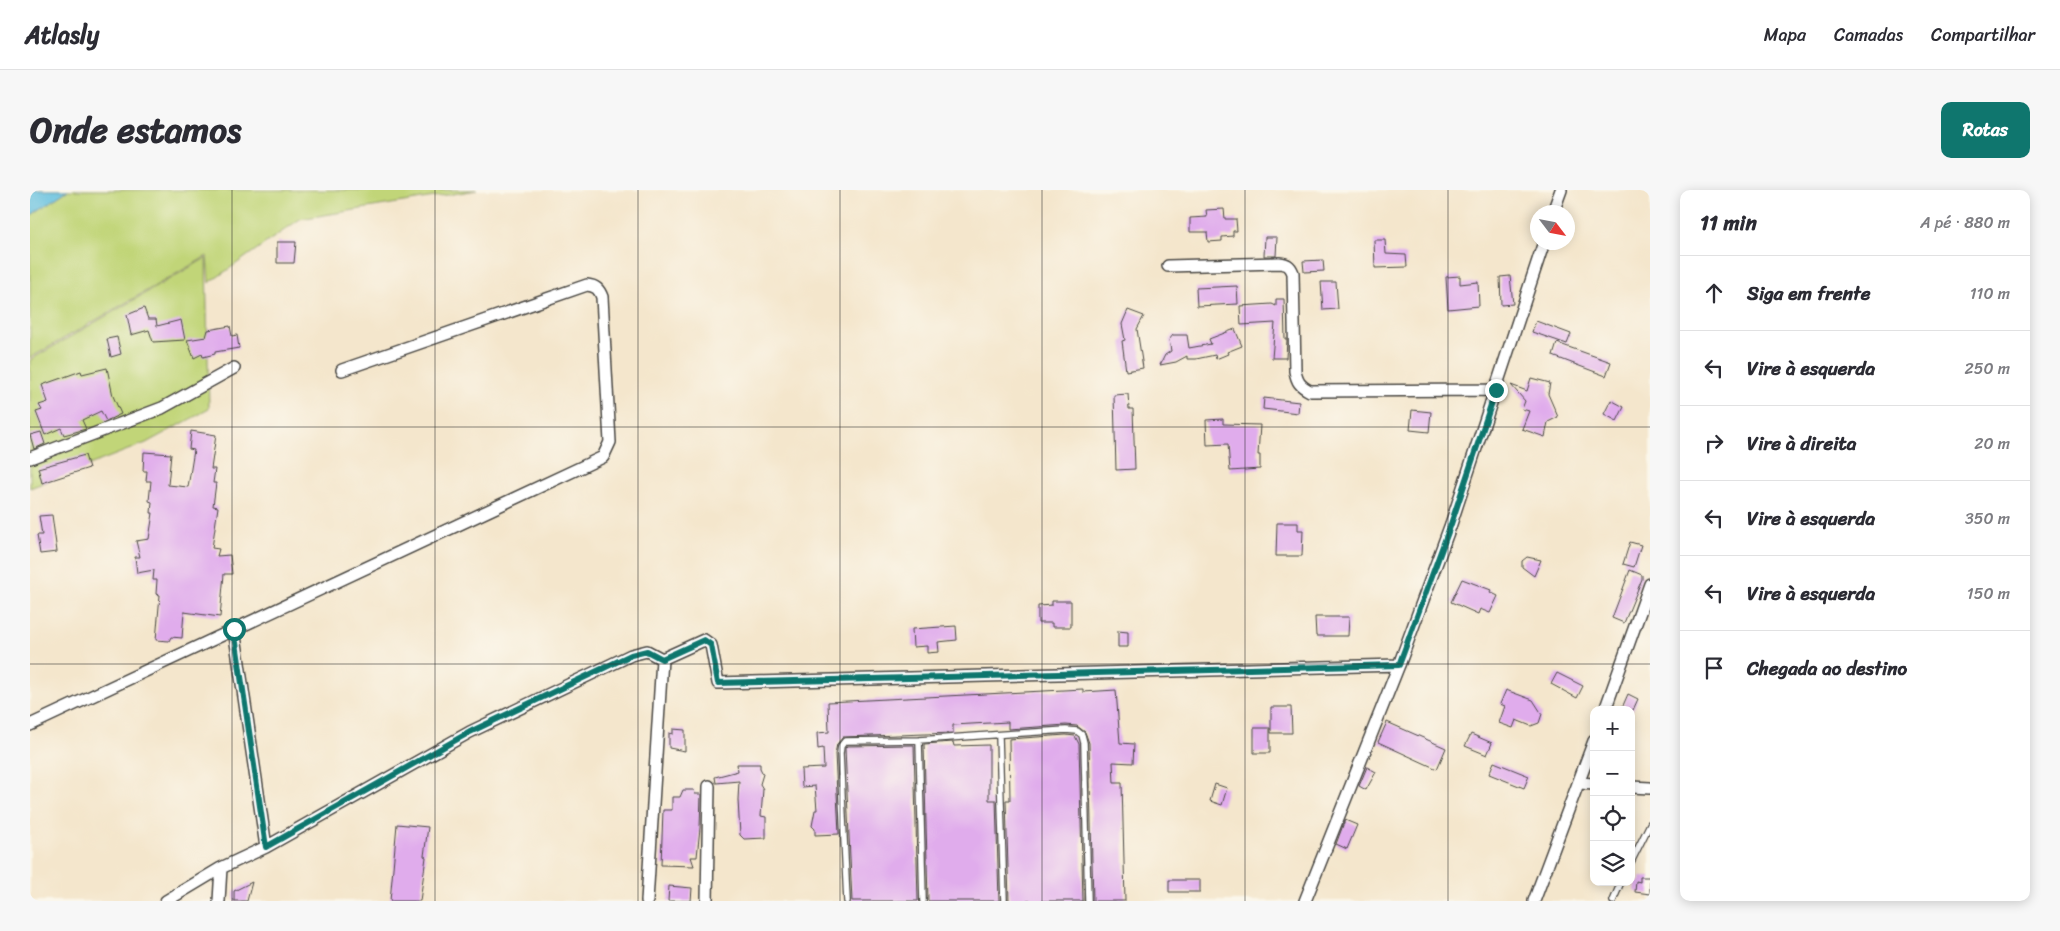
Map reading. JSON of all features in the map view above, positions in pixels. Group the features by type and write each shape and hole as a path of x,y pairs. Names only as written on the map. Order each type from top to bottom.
{"street":[{"path":"1555,205 1560,190"},
{"path":"1305,901 1399,665 1451,524 1541,250"},
{"path":"1168,266 1278,263 1291,267 1293,273 1296,379 1301,387 1310,391 1496,390"},
{"path":"30,725 603,457 610,442 602,297 600,291 595,286 587,284 342,370"},
{"path":"30,458 162,408 234,368"},
{"path":"1606,706 1650,584"},
{"path":"234,629 266,847"},
{"path":"662,659 704,640 711,645 718,683 1399,665"},
{"path":"166,901 221,868 266,847 479,727 631,655 647,651 662,659"},
{"path":"647,901 662,659"},
{"path":"1534,901 1590,751"},
{"path":"1579,783 1590,784"},
{"path":"707,901 709,786"},
{"path":"1635,787 1650,788"},
{"path":"219,901 221,868"}],"lane":[{"path":"846,901 841,746 845,741 919,740 1066,730 1077,731 1082,735 1088,901"},
{"path":"999,736 1004,901"},
{"path":"919,740 923,901"},
{"path":"1635,854 1650,824"},
{"path":"1614,901 1620,886"}],"green space":[{"path":"68,190 477,190 300,219 209,283 207,256 30,358 30,216"},
{"path":"206,258 209,409 146,443 30,488 30,360"}],"water":[{"path":"30,190 68,190 30,216"}],"building":[{"path":"1224,209 1225,219 1236,219 1237,231 1233,231 1233,236 1222,237 1222,241 1208,242 1207,232 1190,232 1190,218 1207,217 1206,210"},
{"path":"1265,237 1277,237 1276,256 1264,256"},
{"path":"1374,240 1385,240 1386,254 1406,255 1407,267 1375,268"},
{"path":"277,242 296,242 294,263 277,263"},
{"path":"1323,260 1324,271 1304,272 1303,261"},
{"path":"1460,276 1460,284 1478,282 1479,306 1448,309 1446,277"},
{"path":"1510,276 1513,304 1501,305 1500,277"},
{"path":"1321,282 1336,282 1338,309 1323,310"},
{"path":"1237,286 1238,304 1197,306 1196,288"},
{"path":"1276,299 1284,299 1285,339 1287,339 1286,358 1272,358 1275,323 1241,325 1240,306 1272,304 1276,306"},
{"path":"144,308 148,319 156,319 157,326 181,320 185,340 153,342 149,330 131,335 127,315"},
{"path":"1128,310 1144,316 1137,329 1143,368 1126,371 1122,341 1125,340 1122,324"},
{"path":"1536,321 1571,334 1567,344 1532,332"},
{"path":"230,326 232,336 237,335 239,348 215,352 215,354 203,357 202,354 194,358 187,340 206,337 208,330"},
{"path":"1235,329 1242,346 1227,352 1228,354 1216,359 1215,355 1196,359 1187,359 1187,356 1176,362 1160,365 1165,355 1171,351 1169,340 1173,335 1187,335 1189,348 1211,344 1209,339"},
{"path":"117,337 121,354 111,357 107,339"},
{"path":"1557,343 1611,362 1606,376 1553,356"},
{"path":"107,368 113,396 121,414 106,421 101,411 82,420 86,429 64,435 61,428 45,435 36,412 42,410 39,405 48,402 42,385 81,371 82,374"},
{"path":"1531,378 1550,383 1548,394 1558,417 1548,422 1545,437 1522,429 1529,411 1522,409 1525,401 1511,385 1527,391"},
{"path":"1128,394 1129,409 1133,409 1135,469 1116,470 1114,395"},
{"path":"1264,398 1299,402 1298,413 1263,409"},
{"path":"1611,400 1624,407 1617,421 1604,414"},
{"path":"1412,410 1431,412 1429,432 1410,430"},
{"path":"1223,419 1223,424 1260,425 1258,455 1260,455 1260,469 1230,471 1228,444 1207,445 1206,420"},
{"path":"191,431 216,435 211,469 215,469 213,483 216,483 213,506 218,507 212,548 219,549 217,556 230,555 232,574 224,574 220,617 184,612 182,638 171,637 169,641 156,640 160,595 156,594 157,580 153,580 154,570 137,573 135,557 140,557 136,541 149,539 153,513 151,513 152,502 149,501 151,481 146,481 147,471 143,471 144,452 171,454 168,485 188,487 194,450 189,449"},
{"path":"41,432 45,444 34,449 30,435"},
{"path":"85,455 89,468 42,483 38,468"},
{"path":"52,515 57,552 40,554 37,535 42,535 39,516"},
{"path":"1277,523 1298,523 1298,530 1303,530 1302,556 1276,556"},
{"path":"1630,542 1641,545 1634,567 1623,564"},
{"path":"1527,557 1541,560 1534,576 1522,567 1522,561"},
{"path":"1630,570 1642,575 1642,579 1624,623 1612,618"},
{"path":"1462,579 1491,590 1490,592 1498,596 1490,613 1480,609 1478,614 1451,602"},
{"path":"1052,601 1071,601 1071,627 1052,627 1052,623 1038,623 1038,606 1052,605"},
{"path":"1315,617 1349,617 1348,636 1316,636"},
{"path":"956,626 957,640 938,642 939,652 927,653 927,646 913,647 912,629"},
{"path":"1118,631 1128,632 1128,647 1118,647"},
{"path":"1557,673 1583,686 1577,698 1551,684"},
{"path":"1083,689 1083,692 1116,690 1120,743 1134,744 1133,763 1113,762 1114,783 1122,783 1125,901 1093,901 1089,743 1085,732 1077,726 1008,729 1008,722 953,725 953,733 843,737 837,744 835,754 839,834 815,835 815,829 812,826 815,810 817,810 815,786 802,787 801,769 824,768 823,748 818,749 817,733 829,732 828,702"},
{"path":"1506,690 1533,700 1542,714 1539,723 1531,726 1516,720 1513,728 1499,723 1505,706 1500,704"},
{"path":"1628,694 1638,699 1635,706 1623,706"},
{"path":"1271,707 1291,707 1292,733 1271,733"},
{"path":"1387,722 1446,748 1437,769 1378,742"},
{"path":"1254,728 1270,728 1270,753 1254,753"},
{"path":"673,729 685,730 685,751 669,748 669,733 673,734"},
{"path":"1471,734 1492,743 1487,755 1465,746"},
{"path":"1075,736 1079,744 1083,901 1009,901 1006,800 1010,800 1009,739"},
{"path":"953,742 954,746 989,745 989,800 996,800 999,901 928,901 924,744"},
{"path":"914,745 918,901 852,901 845,748 847,746"},
{"path":"1494,762 1529,776 1524,788 1489,774"},
{"path":"737,764 760,764 763,774 760,784 763,789 761,816 766,817 766,838 744,839 740,835 739,781 716,783 715,777 738,771"},
{"path":"1367,767 1376,772 1366,790 1359,786"},
{"path":"1215,784 1227,788 1222,805 1210,801"},
{"path":"683,790 694,790 695,794 701,794 697,857 691,857 694,866 661,865 663,810 672,810 672,797 680,797"},
{"path":"1345,820 1357,825 1347,849 1336,844"},
{"path":"397,824 428,827 420,901 390,901"},
{"path":"1640,877 1650,877 1650,894 1635,892 1636,881 1640,882"},
{"path":"1169,880 1200,880 1200,892 1169,892"},
{"path":"252,882 247,901 234,901 234,891"},
{"path":"669,886 692,888 691,901 668,901"}],"route":[{"path":"234,629 266,847 470,732 631,655 647,651 662,659 704,640 711,645 718,683 1399,665 1451,524 1496,390"}]}
